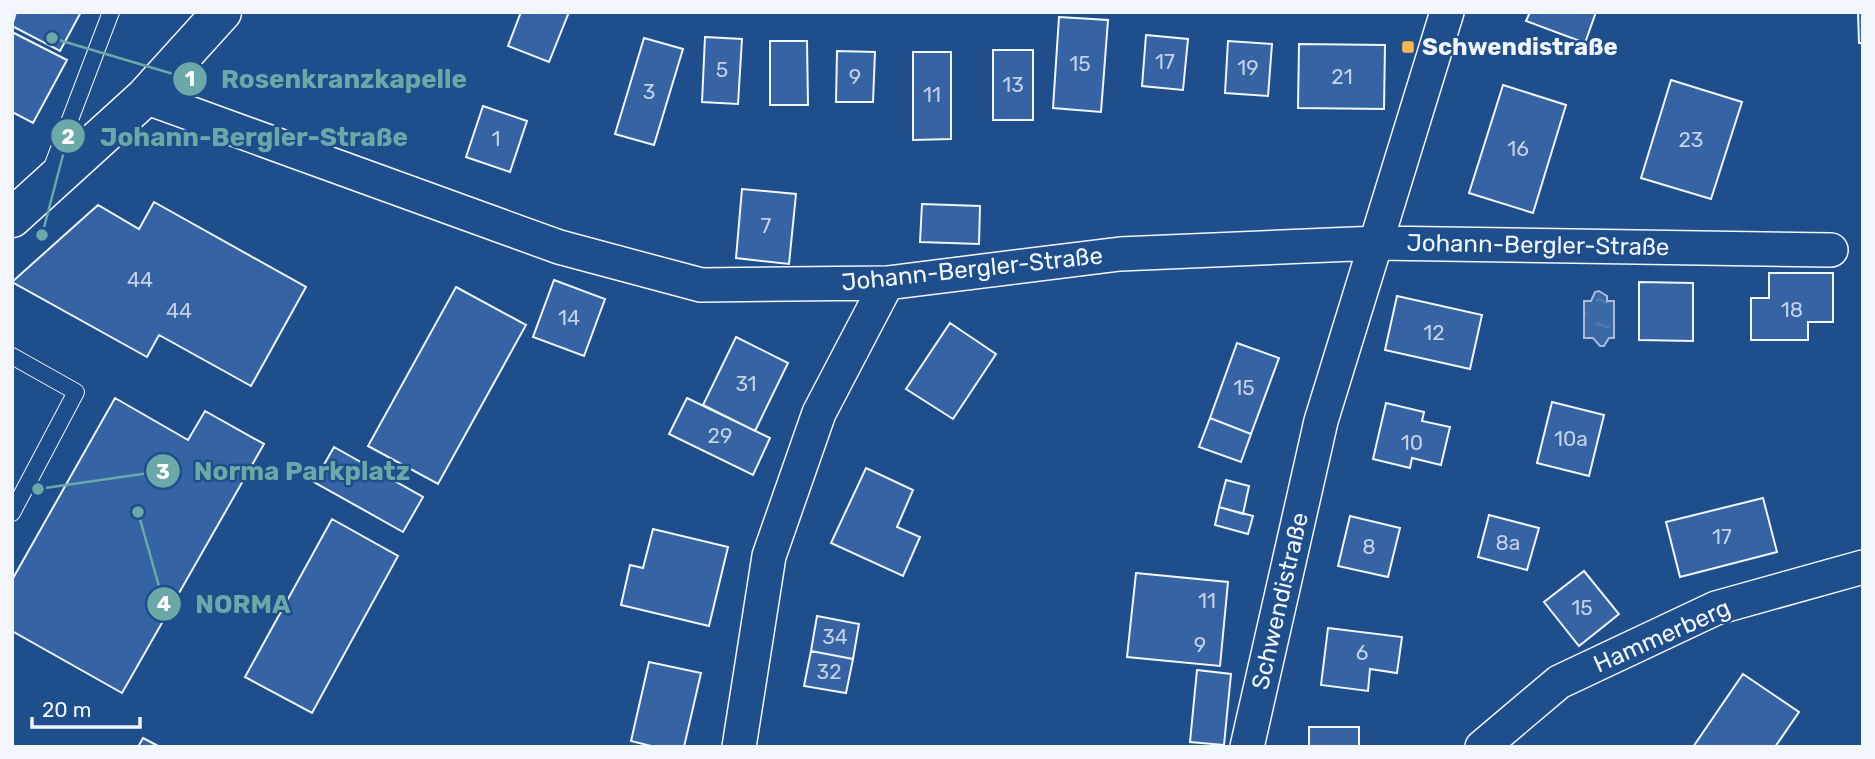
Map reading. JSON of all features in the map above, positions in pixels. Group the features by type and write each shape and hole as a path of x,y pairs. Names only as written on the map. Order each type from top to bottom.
{"main road":[{"path":"12,218 145,97 222,12"}],"street":[{"name":"Schwendistraße","path":"1247,747 1321,421 1447,12"},
{"name":"Johann-Bergler-Straße","path":"145,97 559,247 701,285 887,283 1120,254 1377,243 1831,250"},
{"path":"739,747 769,556 819,413 887,283"},
{"name":"Hammerberg","path":"1482,747 1559,682 1716,608 1863,567"}],"lane":[{"path":"44,189 111,12"},
{"path":"12,356 76,392 12,513"}],"water":[{"path":"1599,291 1607,296 1607,301 1614,301 1614,338 1609,338 1604,346 1600,346 1593,338 1584,338 1584,301 1591,301 1595,292"}],"building":[{"path":"16,12 81,12 60,51 12,26"},
{"path":"521,12 569,12 549,62 508,46"},
{"path":"1530,12 1596,12 1585,43 1526,21"},
{"path":"1858,12 1863,12 1863,43 1859,43"},
{"path":"1059,17 1108,20 1101,112 1053,108"},
{"path":"14,33 67,60 33,123 12,112"},
{"path":"1146,35 1188,39 1183,90 1142,86"},
{"path":"705,37 742,39 738,104 702,102"},
{"path":"644,38 683,49 654,145 615,134"},
{"path":"770,41 807,41 808,105 770,105"},
{"path":"1228,41 1272,44 1268,96 1225,93"},
{"path":"1299,44 1385,45 1384,109 1298,108"},
{"path":"993,50 1033,50 1033,120 993,120"},
{"path":"837,51 875,52 873,102 836,102"},
{"path":"913,52 951,52 951,139 913,140"},
{"path":"1671,80 1742,102 1711,199 1641,178"},
{"path":"1503,85 1566,105 1533,213 1469,193"},
{"path":"483,106 527,121 510,172 466,157"},
{"path":"742,189 796,194 789,264 736,258"},
{"path":"154,202 306,287 251,386 159,335 147,357 12,282 98,205 139,229"},
{"path":"922,204 980,206 979,244 920,242"},
{"path":"1769,273 1833,273 1833,322 1808,322 1808,340 1751,340 1751,298 1769,298"},
{"path":"554,280 605,299 584,356 533,337"},
{"path":"1639,282 1693,283 1693,341 1639,340"},
{"path":"456,287 526,325 438,484 368,446"},
{"path":"1397,296 1482,315 1470,369 1385,350"},
{"path":"950,323 996,354 953,419 906,389"},
{"path":"736,337 788,363 755,431 703,405"},
{"path":"1237,343 1279,358 1251,434 1210,418"},
{"path":"115,398 188,440 205,411 264,444 122,693 12,631 12,580"},
{"path":"687,398 770,438 753,475 669,434"},
{"path":"1552,402 1604,415 1589,476 1537,463"},
{"path":"1386,403 1424,412 1422,421 1450,427 1441,465 1412,458 1410,468 1373,459"},
{"path":"1210,418 1251,434 1241,462 1199,447"},
{"path":"334,447 423,497 403,532 314,482"},
{"path":"866,468 913,490 897,527 920,537 903,576 831,543"},
{"path":"1226,480 1249,486 1243,514 1219,507"},
{"path":"1763,498 1777,552 1680,577 1666,522"},
{"path":"1219,507 1253,516 1248,534 1215,525"},
{"path":"1489,515 1539,528 1527,570 1478,557"},
{"path":"1350,516 1400,528 1388,577 1338,566"},
{"path":"332,519 398,556 312,713 245,677"},
{"path":"653,529 728,547 709,626 621,605 630,565 643,568"},
{"path":"1584,571 1619,614 1579,646 1544,602"},
{"path":"1136,573 1228,582 1220,666 1127,657"},
{"path":"817,616 859,624 853,659 811,651"},
{"path":"1328,628 1402,637 1397,673 1370,669 1368,691 1321,685"},
{"path":"811,651 853,659 846,693 804,686"},
{"path":"649,662 701,673 684,747 655,747 631,741"},
{"path":"1197,670 1231,674 1224,745 1190,742"},
{"path":"1743,674 1799,712 1775,747 1693,747"},
{"path":"1309,727 1359,727 1359,747 1309,747"},
{"path":"143,738 160,747 138,747"}],"place":[{"name":"Rosenkranzkapelle","path":"52,38"},
{"name":"Schwendistraße","path":"1408,47"},
{"name":"Johann-Bergler-Straße","path":"42,235"},
{"name":"Norma Parkplatz","path":"38,489"},
{"name":"NORMA","path":"138,512"}]}
